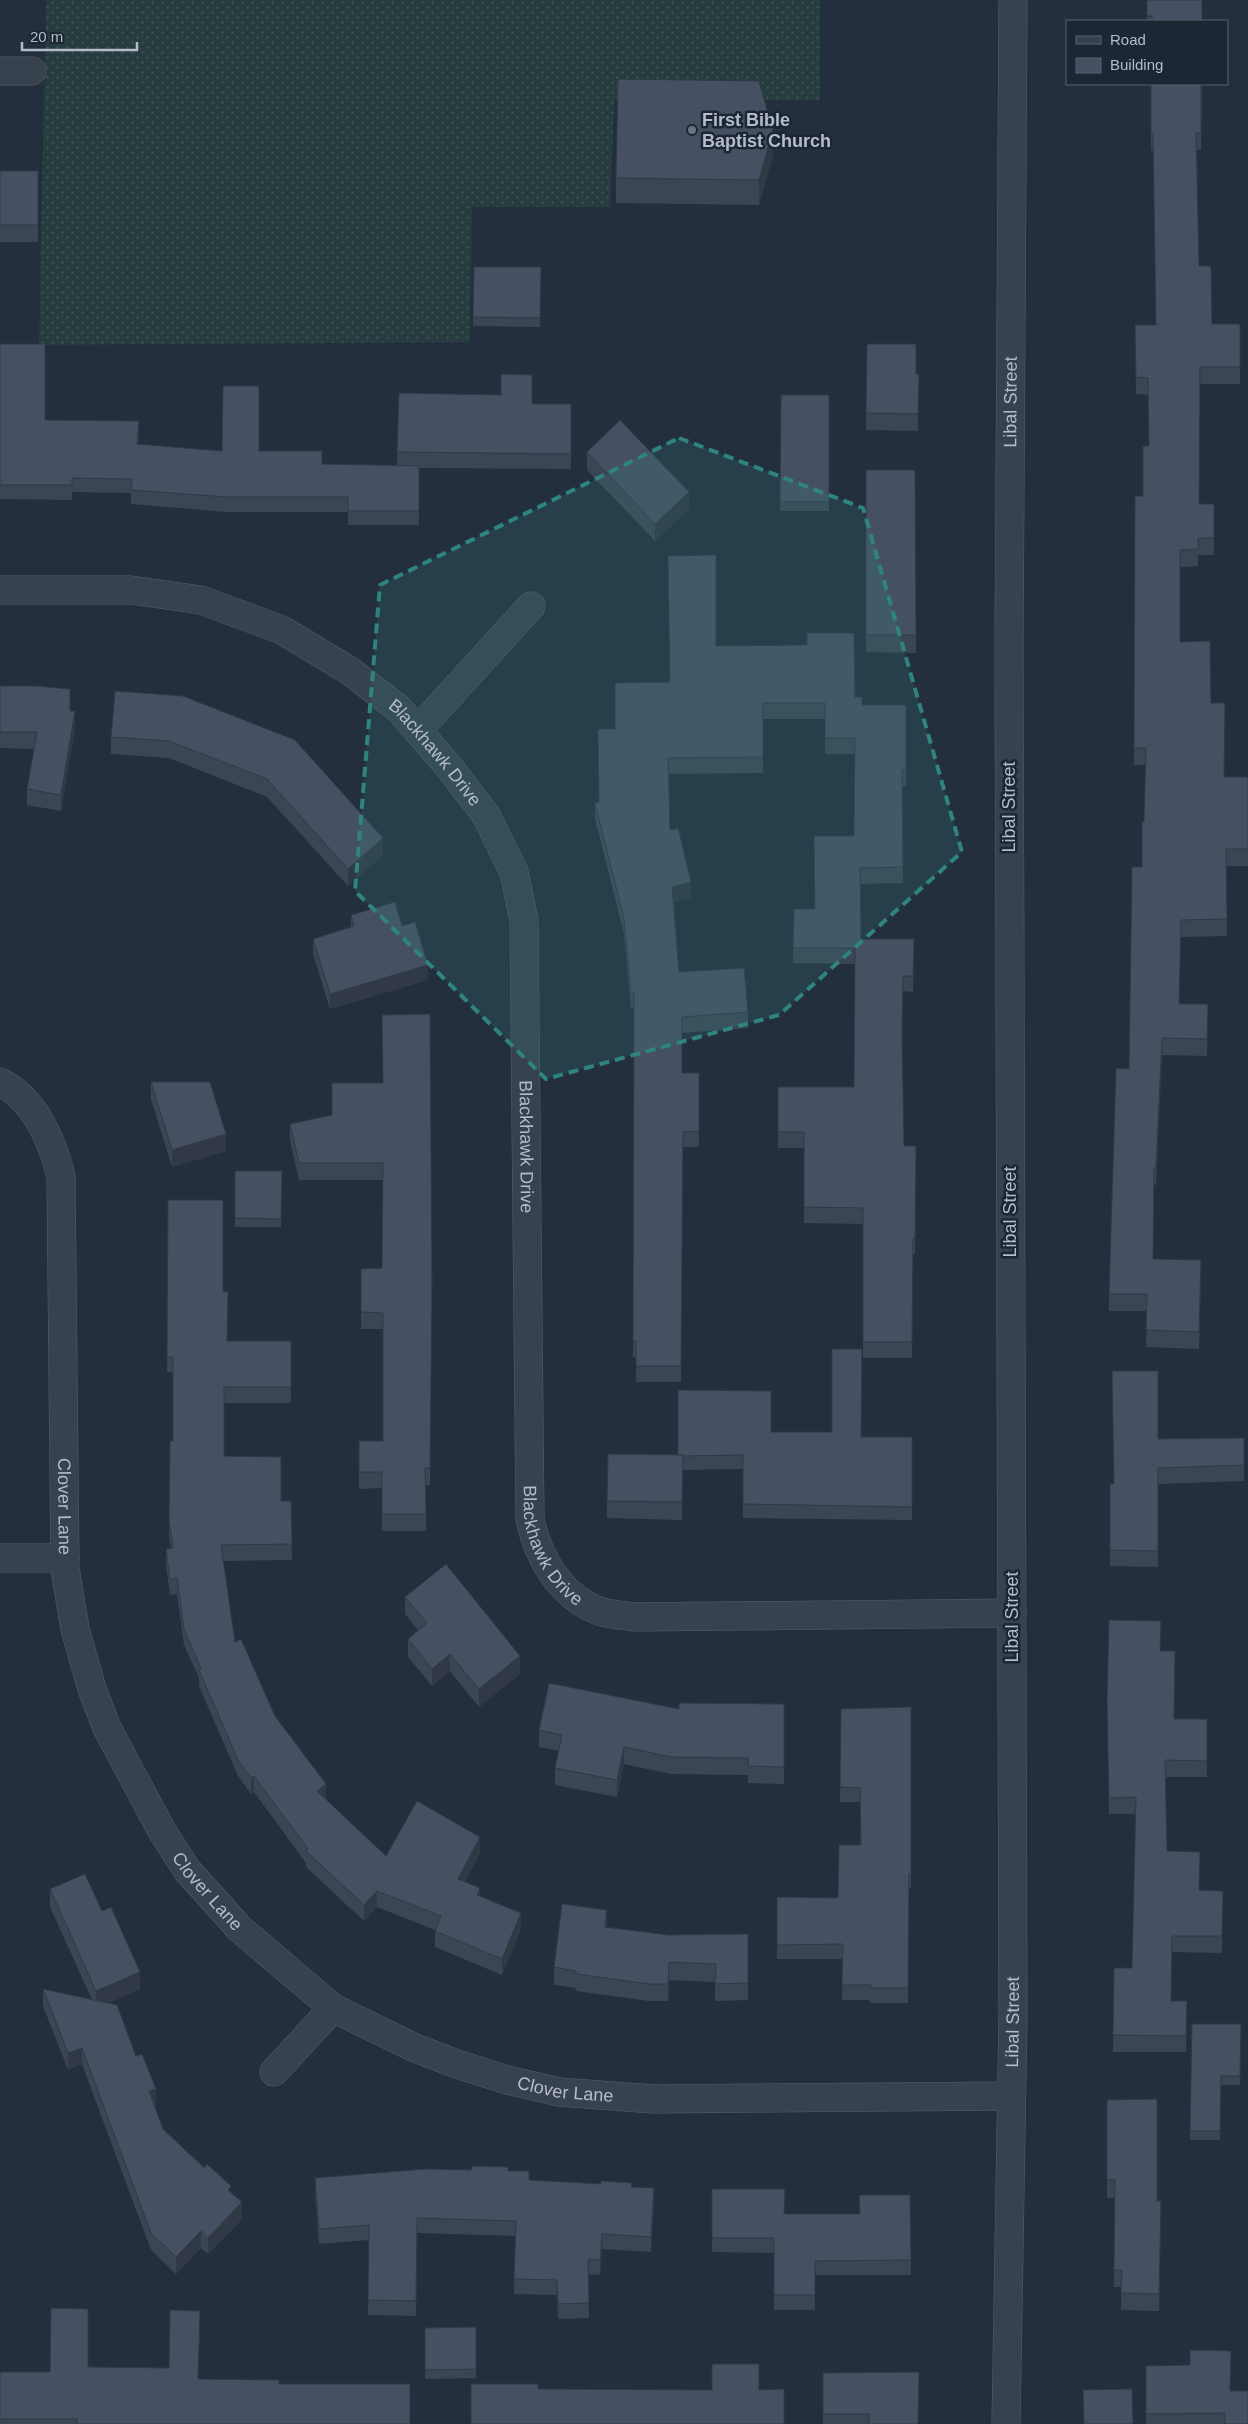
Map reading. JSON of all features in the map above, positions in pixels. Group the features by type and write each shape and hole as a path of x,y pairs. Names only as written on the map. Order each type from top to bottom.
{"street":[{"name":"Libal Street","path":"1006,2424 1011,2096 1012,1613 1009,646 1013,0"},
{"path":"0,71 32,72"},
{"name":"Blackhawk Drive","path":"0,590 131,590 201,600 282,630 350,672 399,709 486,815 514,872 524,920 530,1519 535,1543 544,1562 566,1589 581,1602 601,1612 634,1617 1012,1613"},
{"path":"418,730 531,606"},
{"name":"Clover Lane","path":"0,1082 22,1100 39,1120 53,1145 61,1176 64,1558 76,1630 92,1689 106,1728 162,1831 187,1870 240,1929 333,2008 415,2048 457,2064 507,2080 559,2092 608,2097 652,2098 1011,2096"},
{"path":"0,1558 64,1558"},
{"path":"274,2072 333,2008"}],"highlighted area":[{"path":"679,438 863,508 962,852 779,1015 546,1079 355,891 380,585"}],"green space":[{"path":"46,0 820,0 820,100 614,100 610,207 472,207 470,342 39,345"}],"building":[{"path":"1147,0 1202,0 1202,20 1152,20 1152,16 1147,16"},
{"name":"First Bible Baptist Church","path":"618,79 759,81 773,130 759,180 616,178"},
{"path":"1151,85 1201,85 1201,133 1196,133 1199,266 1211,266 1212,324 1240,324 1240,367 1200,367 1199,504 1214,504 1214,538 1198,538 1198,549 1180,550 1180,642 1210,641 1211,703 1225,703 1224,777 1248,777 1248,849 1226,849 1227,919 1181,920 1179,1004 1208,1004 1207,1039 1162,1038 1156,1168 1154,1168 1153,1259 1201,1260 1199,1332 1146,1330 1147,1294 1109,1294 1116,1068 1129,1069 1132,867 1142,867 1142,822 1144,822 1146,748 1134,748 1135,496 1143,496 1143,446 1149,446 1148,378 1136,377 1135,325 1156,325 1153,133 1151,134"},
{"path":"0,171 38,171 38,225 0,225"},
{"path":"474,267 541,267 540,318 473,317"},
{"path":"0,344 45,344 45,420 139,421 137,444 222,451 223,386 259,386 259,451 322,451 322,464 419,466 419,511 348,511 348,497 227,497 131,490 132,479 72,478 72,485 0,485"},
{"path":"867,344 916,344 916,374 919,374 918,414 866,413"},
{"path":"501,374 532,375 532,404 571,404 571,454 397,452 399,393 501,395"},
{"path":"781,395 829,395 829,502 780,502"},
{"path":"620,420 689,492 655,524 587,452"},
{"path":"866,470 915,470 916,635 866,635"},
{"path":"716,555 716,646 807,645 807,633 854,633 855,697 862,697 862,705 906,705 906,770 902,770 903,867 860,868 861,939 914,939 913,976 903,976 902,1036 904,1146 916,1146 912,1342 863,1342 863,1208 804,1207 804,1132 778,1132 778,1087 854,1087 855,948 793,948 794,909 815,909 814,836 854,836 855,738 825,738 825,703 763,703 763,757 668,758 670,830 678,828 691,882 672,887 679,972 744,968 748,1012 682,1017 682,1073 699,1073 699,1131 683,1132 681,1366 636,1366 636,1341 633,1341 634,993 631,993 624,918 595,803 599,802 598,729 615,729 615,683 670,682 668,556"},
{"path":"0,686 36,686 70,689 70,711 75,711 61,795 27,789 37,732 0,732"},
{"path":"115,691 183,696 295,740 383,838 348,869 267,779 169,741 111,737"},
{"path":"395,902 402,926 415,922 428,965 330,994 313,939 354,926 351,915"},
{"path":"430,1014 432,1281 430,1468 425,1468 426,1514 382,1514 382,1472 359,1472 359,1441 383,1441 383,1313 361,1312 361,1269 382,1268 383,1163 299,1163 290,1124 332,1115 332,1083 383,1083 382,1015"},
{"path":"151,1082 210,1082 226,1134 172,1150"},
{"path":"235,1171 282,1171 281,1219 235,1218"},
{"path":"168,1200 223,1200 223,1292 228,1292 227,1341 291,1341 291,1387 224,1387 224,1456 281,1457 281,1501 291,1501 292,1544 221,1545 235,1642 241,1639 275,1716 326,1784 317,1791 386,1856 417,1801 480,1837 458,1879 480,1888 477,1895 521,1913 502,1959 435,1931 441,1916 377,1891 364,1905 306,1851 308,1849 254,1776 251,1778 238,1760 184,1630 177,1578 170,1580 166,1549 173,1548 169,1520 170,1441 173,1441 173,1357 167,1357"},
{"path":"832,1349 862,1349 861,1437 912,1437 912,1507 743,1504 743,1455 678,1455 678,1390 771,1391 771,1432 832,1432"},
{"path":"1112,1371 1158,1371 1158,1439 1244,1438 1244,1465 1158,1468 1158,1551 1110,1550 1110,1484 1114,1484"},
{"path":"608,1454 683,1455 682,1502 607,1501"},
{"path":"446,1564 520,1656 479,1689 450,1654 432,1669 408,1639 427,1623 405,1597"},
{"path":"1109,1620 1161,1621 1160,1651 1175,1651 1174,1719 1207,1719 1207,1761 1165,1760 1167,1851 1200,1852 1199,1890 1223,1891 1222,1936 1172,1936 1171,2001 1187,2001 1186,2036 1113,2035 1114,1968 1132,1968 1136,1797 1109,1798 1107,1699"},
{"path":"549,1683 679,1709 679,1703 784,1704 784,1767 748,1766 748,1758 671,1757 624,1747 617,1780 555,1768 562,1735 539,1730"},
{"path":"911,1707 911,1874 909,1874 908,1988 870,1988 871,1985 842,1985 843,1944 777,1945 777,1897 838,1898 839,1845 861,1845 860,1788 840,1787 841,1709"},
{"path":"85,1874 102,1911 111,1907 140,1972 96,1991 50,1889"},
{"path":"562,1904 607,1910 605,1927 668,1935 748,1934 748,1983 715,1984 716,1964 669,1962 668,1984 649,1984 576,1974 576,1971 554,1967"},
{"path":"43,1989 117,2005 136,2056 142,2054 156,2089 149,2091 163,2129 204,2168 207,2164 231,2186 228,2190 242,2202 208,2238 201,2231 176,2257 151,2233 82,2048 68,2053"},
{"path":"1192,2024 1241,2024 1240,2076 1221,2076 1220,2131 1190,2131"},
{"path":"1157,2099 1157,2201 1161,2201 1159,2294 1121,2293 1122,2270 1114,2270 1115,2180 1107,2180 1107,2100"},
{"path":"472,2166 508,2167 508,2171 529,2171 529,2180 601,2184 601,2181 632,2183 631,2187 654,2188 651,2237 602,2234 600,2260 588,2259 589,2303 558,2304 557,2280 514,2279 516,2221 417,2218 416,2301 368,2300 369,2225 319,2229 315,2178 425,2169 471,2170"},
{"path":"712,2189 785,2189 784,2214 860,2214 859,2195 910,2195 911,2260 815,2261 815,2295 774,2295 774,2238 712,2238"},
{"path":"51,2308 88,2309 88,2367 169,2368 170,2310 200,2311 198,2379 279,2380 279,2384 410,2384 410,2424 77,2424 77,2419 0,2419 0,2372 50,2372"},
{"path":"476,2327 476,2369 425,2370 425,2328"},
{"path":"1190,2350 1231,2351 1230,2391 1248,2391 1248,2424 1225,2424 1225,2413 1146,2414 1146,2366 1190,2365"},
{"path":"712,2364 759,2364 759,2390 784,2389 784,2424 471,2424 471,2384 538,2384 538,2389 712,2390"},
{"path":"919,2372 918,2424 869,2424 869,2414 823,2414 823,2373"},
{"path":"1132,2389 1133,2424 1084,2424 1083,2390"}],"place":[{"name":"First Bible Baptist Church","path":"692,130"}]}
